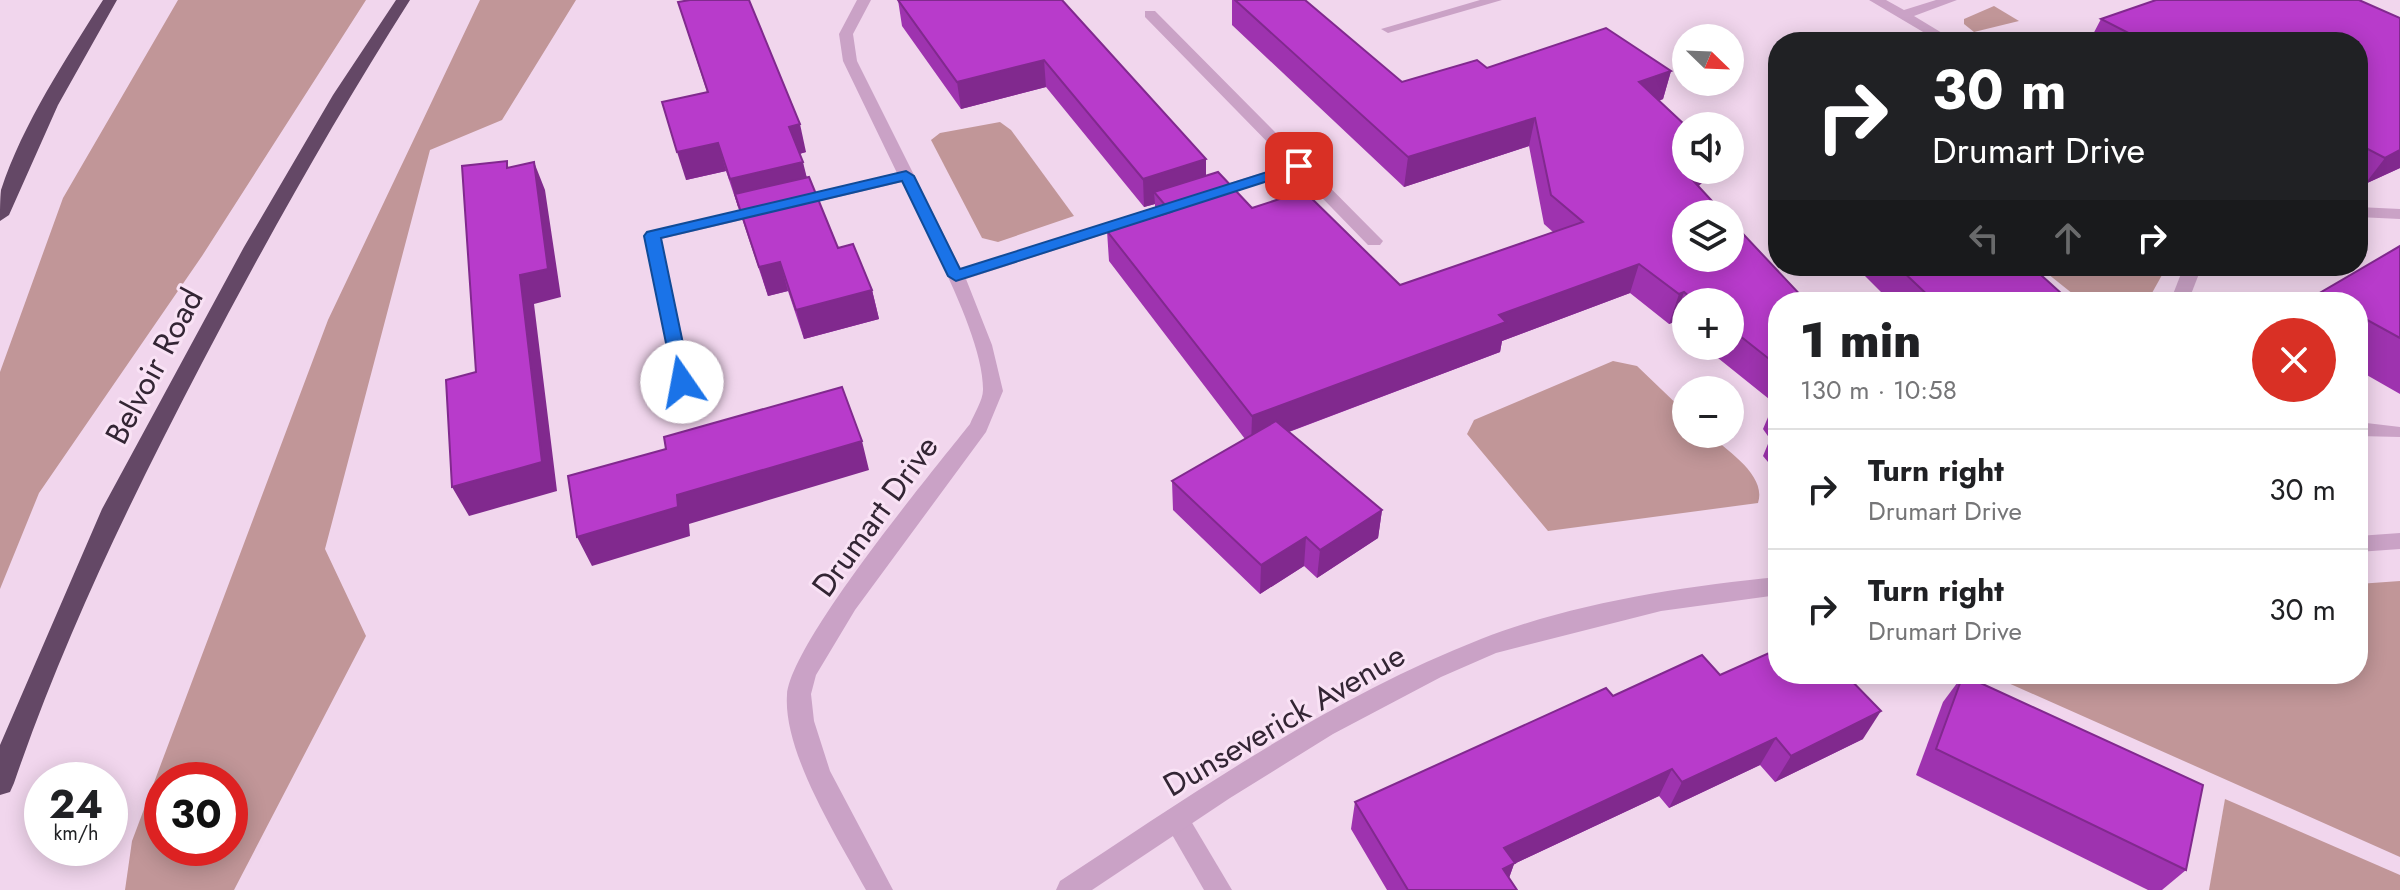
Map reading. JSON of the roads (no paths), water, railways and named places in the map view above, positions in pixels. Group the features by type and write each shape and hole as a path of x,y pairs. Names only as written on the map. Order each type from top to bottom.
{"highway":[{"path":"0,215 30,144 80,48 110,0"},
{"name":"Belvoir Road","path":"0,783 21,724 114,509 253,247 341,95 403,0"}],"street":[{"name":"Drumart Drive","path":"864,0 846,34 850,61 956,276 983,345 993,391 979,427 829,630 798,691 812,763 880,890"},
{"path":"1388,29 1495,0"},
{"path":"1876,0 1933,32"},
{"path":"1904,15 1950,0"},
{"path":"1150,14 1374,241"},
{"path":"956,276 1299,166"},
{"path":"682,382 652,236 906,176"},
{"path":"2368,212 2400,214"},
{"path":"2368,430 2393,432"},
{"path":"2368,543 2400,541"},
{"name":"Dunseverick Avenue","path":"1069,890 1176,819 1363,704 1490,645 1581,619 1715,591 1768,587"},
{"path":"1176,819 1219,890"}]}
